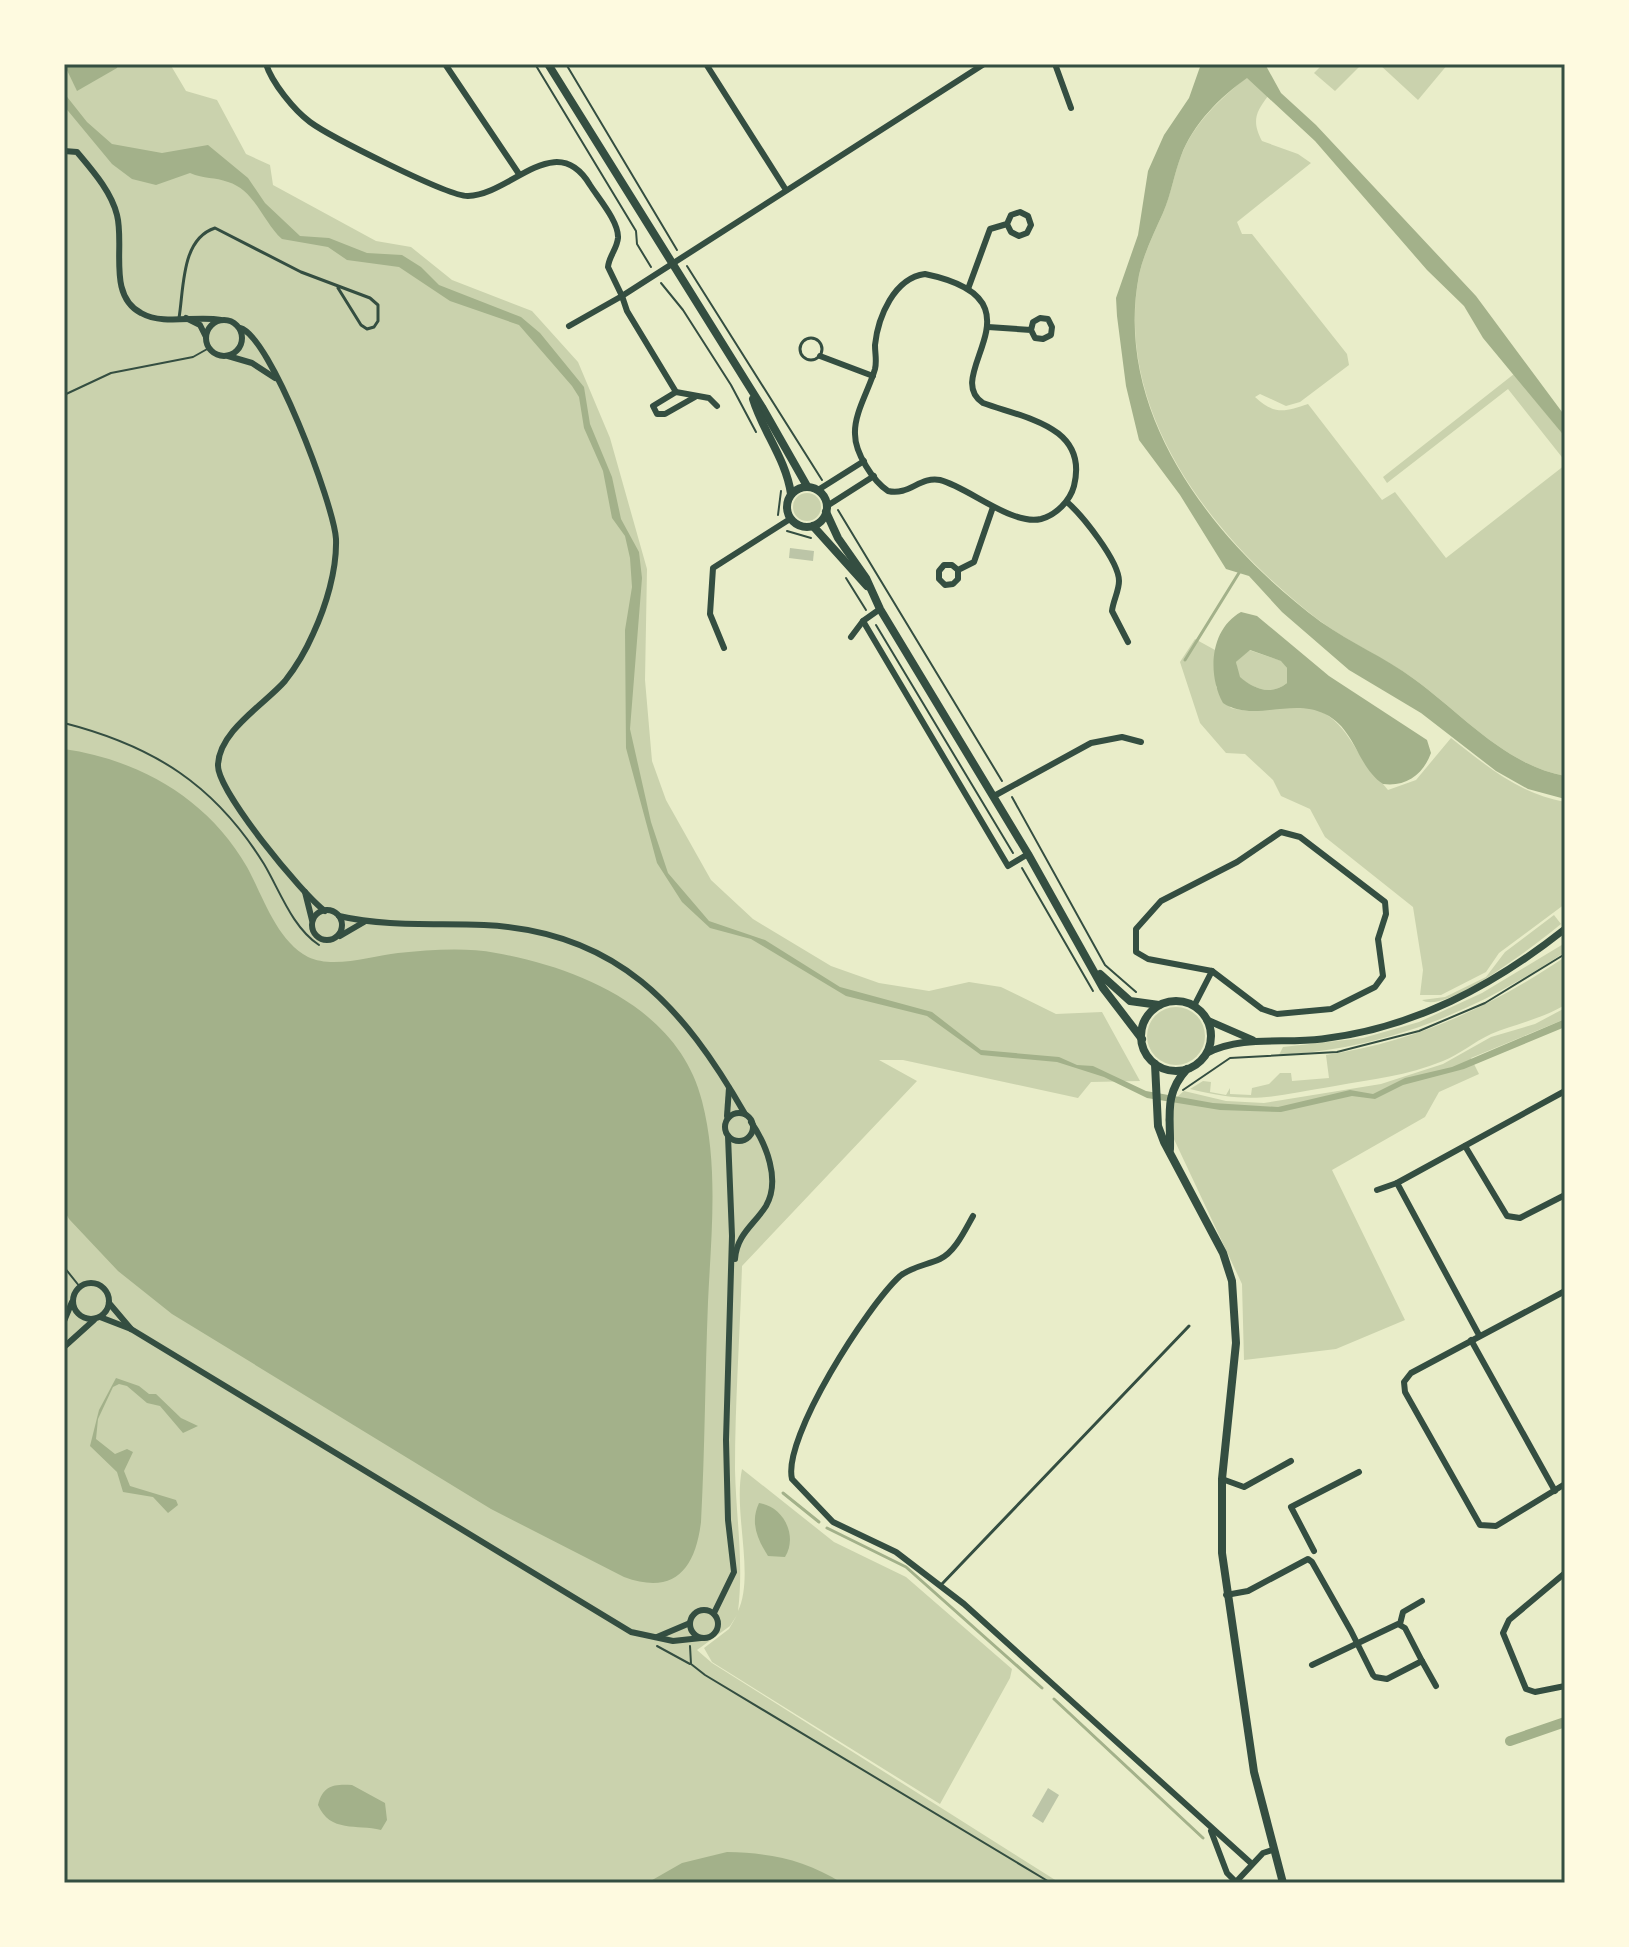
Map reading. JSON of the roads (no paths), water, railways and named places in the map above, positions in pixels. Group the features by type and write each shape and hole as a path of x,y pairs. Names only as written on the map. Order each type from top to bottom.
{"main road":[{"path":"548,64 786,447 807,486 818,490 838,538 866,578 867,586"},
{"path":"753,396 760,422 787,470 791,494 786,506 790,519 800,526 813,526 867,586 994,796 1095,969 1103,988 1142,1039 1155,1064 1158,1126 1223,1253 1232,1281 1236,1343 1220,1508 1226,1595 1254,1772 1283,1883"},
{"path":"791,494 807,486"},
{"path":"813,526 827,509"},
{"path":"1095,969 1130,1001 1160,1005"},
{"path":"1142,1039 1146,1019 1160,1005 1171,1001 1194,1006 1207,1020 1210,1042 1207,1053 1187,1069 1169,1099 1170,1150"},
{"path":"1155,1064 1172,1071 1187,1069"}],"street":[{"path":"266,64 271,75 310,122 453,194 481,194 519,174 558,161 581,171 617,230 617,243 608,267 627,311 676,392 709,398 717,406"},
{"path":"445,64 519,174"},
{"path":"706,64 786,190"},
{"path":"569,326 622,296 984,64"},
{"path":"1055,64 1071,108"},
{"path":"64,151 77,152 109,196 117,214 123,294 140,313 232,321 251,333 327,493 334,524 335,556 318,623 287,679 229,738 218,762 219,774 231,797 305,892 325,911 364,922 526,929 563,937 602,953 665,1000 700,1041 751,1122 767,1154 772,1185 766,1205 742,1233 736,1247 727,1448"},
{"path":"968,289 987,232 997,224 1007,224"},
{"path":"925,274 968,289 986,310 988,327 971,380 972,391 985,404 1059,432 1077,465 1067,502 1037,519 993,507 969,491 939,480 928,480 898,493 885,489 864,461 855,431 873,376 876,340 895,290 925,274"},
{"path":"183,318 200,325 209,348 252,363 275,378"},
{"path":"206,338 212,324 221,320"},
{"path":"988,327 1031,330"},
{"path":"227,356 240,347 243,338 240,328"},
{"path":"820,356 873,376"},
{"path":"676,392 653,406 657,414 665,414 695,397"},
{"path":"818,490 864,461"},
{"path":"827,509 835,498 874,476"},
{"path":"1067,502 1084,519 1116,569 1119,582 1112,611 1128,642"},
{"path":"958,570 974,562 993,507"},
{"path":"724,648 710,614 713,568 790,519"},
{"path":"851,637 863,621 880,609"},
{"path":"863,621 1008,866 1028,854"},
{"path":"994,796 1091,743 1122,737 1141,742"},
{"path":"1281,832 1300,837 1385,902 1386,914 1378,939 1383,969 1380,982 1331,1009 1305,1013 1268,1012 1212,971 1141,956 1134,947 1136,929 1161,901 1237,862 1281,832"},
{"path":"305,892 313,931 322,939 340,936 364,922"},
{"path":"312,921 318,912 325,911"},
{"path":"339,916 343,927 340,936"},
{"path":"1207,1053 1253,1040 1319,1039 1356,1033 1434,1010 1503,975 1565,929"},
{"path":"1194,1006 1212,971"},
{"path":"1207,1020 1253,1040"},
{"path":"714,1613 734,1572 728,1520 727,1448 732,1236 727,1119 729,1088"},
{"path":"1377,1190 1397,1183 1565,1091"},
{"path":"727,1119 732,1113 745,1114"},
{"path":"728,1136 736,1143 748,1140 751,1122"},
{"path":"1465,1146 1507,1216 1520,1218 1565,1195"},
{"path":"1397,1183 1479,1335"},
{"path":"973,1216 947,1254 903,1274 867,1314 829,1375 790,1462 796,1486 829,1518 896,1552 941,1585 1252,1864"},
{"path":"64,1321 80,1287 91,1283 101,1286 109,1303 131,1329"},
{"path":"1565,1291 1411,1373 1404,1382 1405,1392 1476,1521 1486,1527 1496,1526 1565,1484"},
{"path":"74,1298 79,1314 131,1329 631,1632 690,1641 716,1633 719,1623 714,1613"},
{"path":"64,1347 98,1318 109,1303"},
{"path":"1471,1340 1555,1491"},
{"path":"1222,1479 1244,1487 1291,1461"},
{"path":"1314,1551 1291,1507 1359,1472"},
{"path":"1226,1595 1245,1592 1310,1559 1373,1675 1381,1680 1422,1661"},
{"path":"1565,1573 1509,1620 1503,1633 1526,1689 1535,1692 1565,1686"},
{"path":"1276,1574 1280,1582"},
{"path":"1422,1601 1403,1612 1400,1624 1436,1686"},
{"path":"657,1637 690,1623 700,1610 714,1613"},
{"path":"690,1623 693,1632 701,1638"},
{"path":"1312,1665 1356,1641 1400,1624"},
{"path":"1206,1825 1227,1873 1235,1882 1252,1864 1272,1850"}],"lane":[{"path":"183,318 186,267 194,243 204,232 215,228 378,305 378,321 374,327 361,325 338,288"},
{"path":"810,338 818,340 822,348 820,356 813,360 804,358 800,350 802,342 810,338"},
{"path":"786,447 787,470"},
{"path":"941,1585 1189,1326"}],"waterway":[{"path":"1185,660 1242,568"},
{"path":"783,1493 819,1522"},
{"path":"827,1528 906,1567 1042,1688"},
{"path":"1054,1699 1203,1838"},
{"path":"1510,1741 1565,1722"}]}
